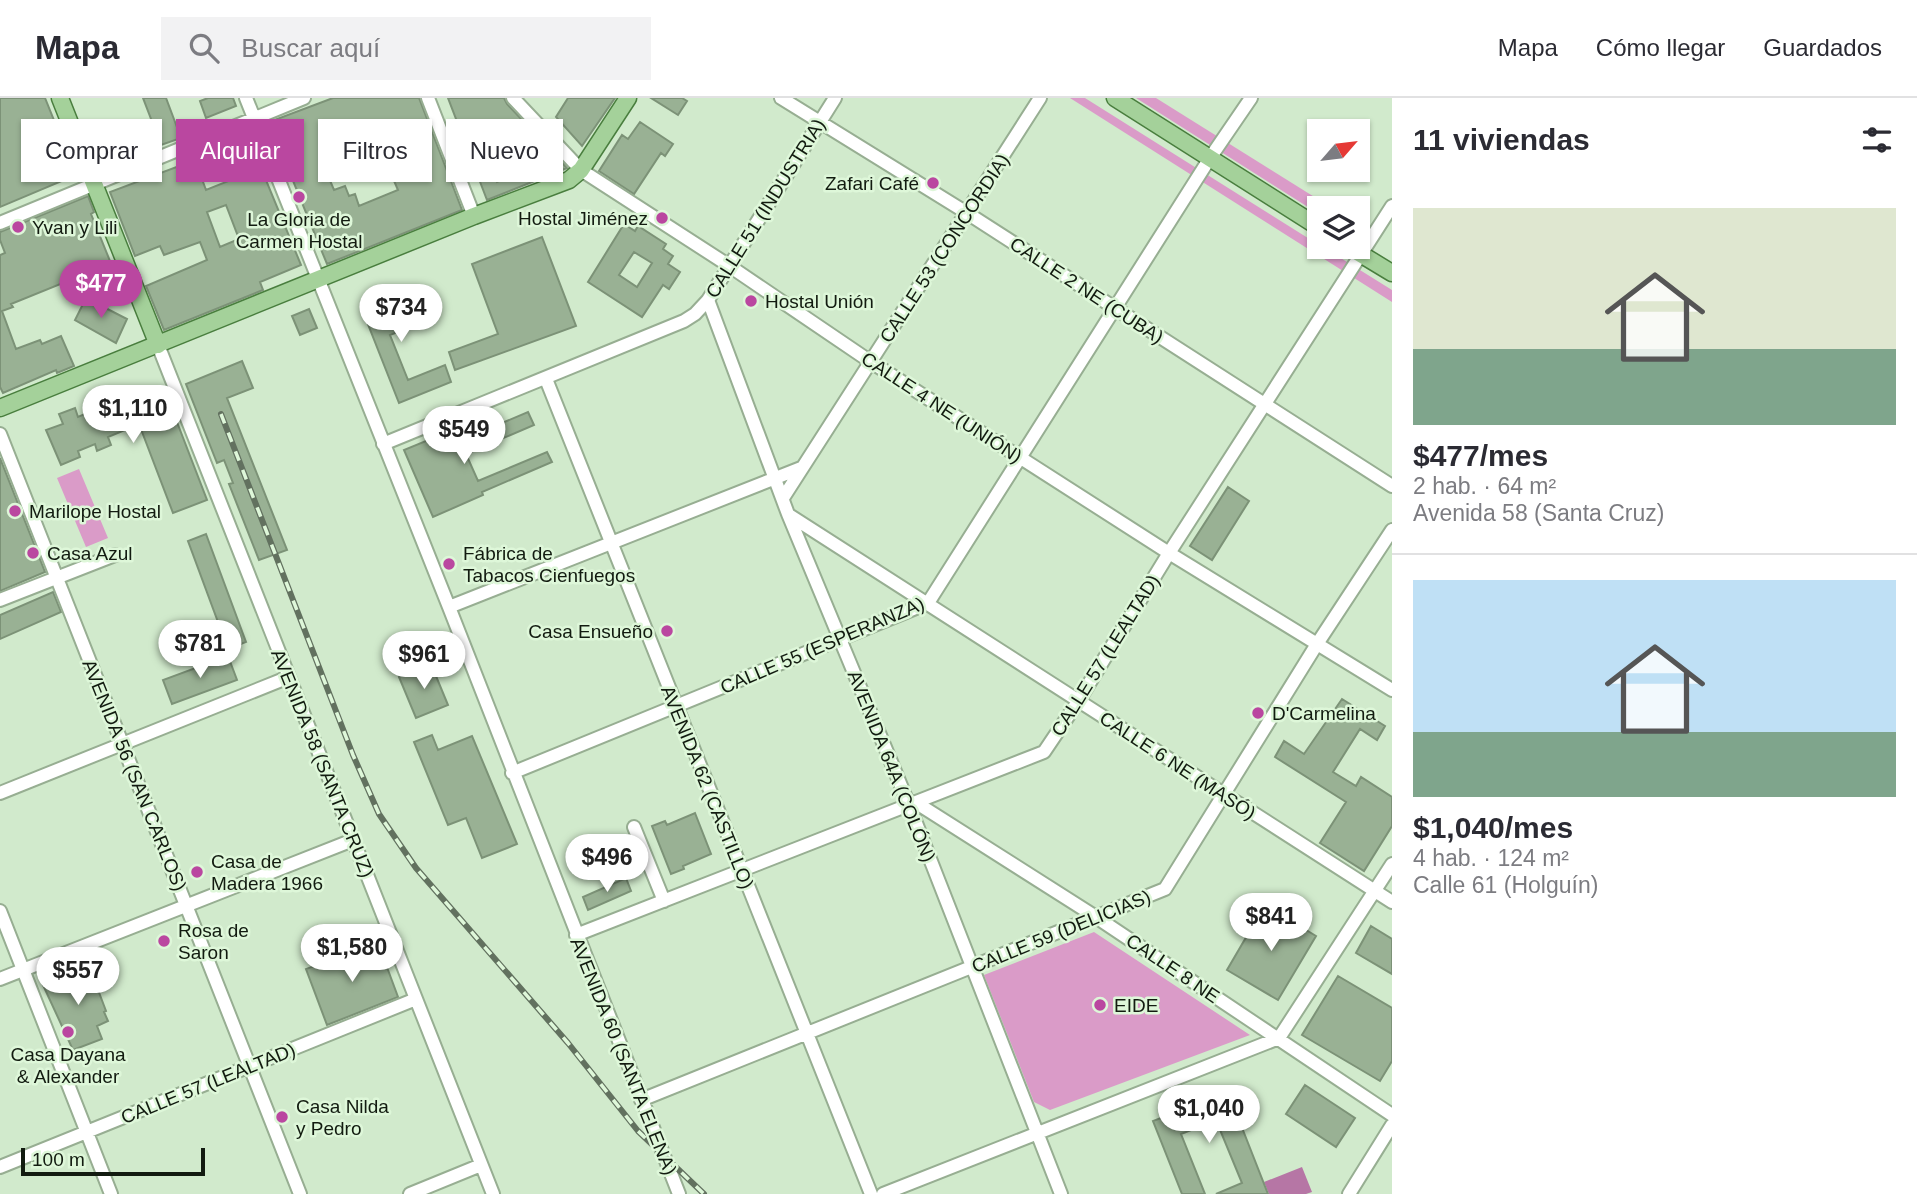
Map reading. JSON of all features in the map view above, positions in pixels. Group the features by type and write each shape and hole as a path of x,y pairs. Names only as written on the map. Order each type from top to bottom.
{"main road":[{"name":"AVENIDA 58 (SANTA CRUZ)","path":"60,98 158,345"},
{"path":"0,408 569,180 581,170 628,98"},
{"path":"1115,98 1307,220"},
{"path":"1369,259 1392,273"}],"street":[{"name":"AVENIDA 60 (SANTA ELENA)","path":"246,98 254,119"},
{"path":"254,119 304,98"},
{"path":"428,98 474,216"},
{"name":"CALLE 4 NE (UNIÓN)","path":"513,98 581,170 1022,459 1392,690"},
{"name":"CALLE 2 NE (CUBA)","path":"781,98 967,213 1392,486"},
{"name":"CALLE 51 (INDUSTRIA)","path":"383,444 684,321 708,300 835,98"},
{"name":"CALLE 53 (CONCORDIA)","path":"783,498 1040,98"},
{"name":"CALLE 55 (ESPERANZA)","path":"512,773 928,603 1022,459 1210,158 1251,98"},
{"path":"0,223 176,151"},
{"name":"AVENIDA 60 (SANTA ELENA)","path":"279,182 449,607 678,1194"},
{"name":"CALLE 57 (LEALTAD)","path":"1370,231 1392,206"},
{"name":"CALLE 57 (LEALTAD)","path":"576,935 1044,752 1266,404 1349,259"},
{"name":"AVENIDA 64A (COLÓN)","path":"708,300 788,514 912,804 1060,1194"},
{"name":"AVENIDA 58 (SANTA CRUZ)","path":"158,345 492,1194"},
{"name":"AVENIDA 62 (CASTILLO)","path":"546,379 871,1194"},
{"name":"AVENIDA 56 (SAN CARLOS)","path":"0,434 300,1194"},
{"path":"449,607 801,468"},
{"name":"CALLE 6 NE (MASÓ)","path":"788,514 1392,902"},
{"name":"CALLE 59 (DELICIAS)","path":"641,1100 1165,889 1392,530"},
{"path":"0,600 116,555"},
{"path":"0,793 289,677"},
{"name":"CALLE 8 NE","path":"912,804 1096,917 1392,1115"},
{"path":"634,827 664,901"},
{"path":"0,979 353,840"},
{"path":"883,1194 1279,1038 1392,863"},
{"path":"0,911 111,1194"},
{"name":"CALLE 57 (LEALTAD)","path":"0,1167 416,999"},
{"path":"1349,1194 1392,1125"},
{"path":"410,1194 481,1165"}],"shaded area":[{"path":"1070,98 1085,98 1307,237 1307,248"},
{"path":"1136,98 1156,98 1313,196 1307,196 1307,206"},
{"path":"1324,259 1342,259 1392,290 1392,302"},
{"path":"79,469 108,538 86,547 57,478"},
{"name":"EIDE","path":"1094,932 1250,1035 1050,1110 1034,1102 984,975"},
{"path":"1302,1167 1312,1192 1269,1194 1264,1182"}],"building":[{"path":"0,98 45,98 53,119 21,119 21,182 59,182 0,207"},
{"path":"143,98 166,98 176,125 176,140 162,145 162,119 151,119"},
{"path":"208,98 233,98 236,106 206,118 200,101"},
{"path":"333,98 419,98 427,119 318,119 318,182 331,182 334,190 345,186 349,196 355,194 359,206 398,190 395,182 432,182 432,132 446,168 446,182 451,182 462,210 327,264 294,182 304,182 304,119 277,119"},
{"path":"448,98 504,98 521,119 456,119"},
{"path":"568,98 615,98 582,146 563,125 563,119 556,117"},
{"path":"651,98 682,98 687,101 678,115"},
{"path":"640,122 673,144 665,156 661,153 634,194 599,171 622,135 628,139"},
{"path":"176,167 176,182 203,182 206,190 226,182 267,182 301,265 260,282 263,290 164,330 146,286 207,260 200,242 164,255 160,246 135,256 110,192 137,182 162,182 162,172","holes":["226,205 239,239 220,247 207,212"]},
{"path":"480,182 497,182 532,182 487,200"},
{"path":"88,196 94,212 91,214 114,271 96,278 92,268 11,304 13,307 2,311 16,349 40,340 42,344 61,336 74,366 57,373 56,370 3,393 0,387 0,255 5,253 0,232"},
{"path":"624,224 635,231 638,226 666,244 663,249 673,256 668,264 680,272 669,289 663,285 642,317 588,282","holes":["634,252 652,263 637,287 619,275"]},
{"path":"542,237 576,326 455,370 449,352 498,334 472,264"},
{"path":"414,289 427,320 390,335 408,380 445,365 451,382 399,403 362,309"},
{"path":"86,298 127,319 116,343 75,320"},
{"path":"309,309 317,328 300,335 292,316"},
{"path":"242,361 253,388 227,398 287,550 259,560 229,484 233,483 224,460 217,463 186,384"},
{"path":"137,392 151,426 175,417 207,500 173,513 139,424 108,437 111,445 97,451 95,444 78,451 80,457 61,465 46,430 63,424 59,414 75,408 78,417"},
{"path":"528,412 534,425 466,454 478,481 547,452 552,462 482,492 483,495 433,517 404,450 455,429 460,441"},
{"path":"0,458 45,572 0,591"},
{"path":"1228,487 1249,501 1212,560 1190,546"},
{"path":"206,534 246,642 228,649 188,541"},
{"path":"53,592 61,612 0,639 0,615"},
{"path":"228,656 237,680 172,704 163,680"},
{"path":"431,664 448,705 416,718 399,677"},
{"path":"1342,699 1385,726 1377,740 1360,729 1333,772 1356,786 1361,777 1392,797 1392,826 1364,871 1320,843 1346,802 1275,757 1284,741 1304,754"},
{"path":"432,735 438,750 472,736 517,844 482,858 466,818 448,825 414,742"},
{"path":"695,813 711,854 671,874 652,826 665,821 667,825"},
{"path":"626,878 631,891 588,910 583,897"},
{"path":"1265,905 1316,936 1278,1000 1227,970"},
{"path":"1371,926 1392,939 1392,974 1356,953"},
{"path":"378,943 398,997 327,1025 306,969"},
{"path":"89,966 108,1021 97,1026 102,1039 73,1050 43,985"},
{"path":"1338,976 1392,1008 1392,1061 1380,1081 1302,1035"},
{"path":"1305,1085 1355,1118 1336,1147 1286,1114"},
{"path":"1228,1092 1268,1194 1216,1194 1242,1183 1216,1120 1181,1134 1205,1194 1182,1194 1153,1121"}],"railway":[{"path":"221,414 353,755 379,814 416,868 568,1043 638,1131 704,1194"}],"place":[{"name":"Zafari Café","path":"933,183"},
{"name":"La Gloria de Carmen Hostal","path":"299,197"},
{"name":"Hostal Jiménez","path":"662,218"},
{"name":"Yvan y Lili","path":"18,227"},
{"name":"Hostal Unión","path":"751,301"},
{"name":"Marilope Hostal","path":"15,511"},
{"name":"Casa Azul","path":"33,553"},
{"name":"Fábrica de Tabacos Cienfuegos","path":"449,564"},
{"name":"Casa Ensueño","path":"667,631"},
{"name":"D'Carmelina","path":"1258,713"},
{"name":"Casa de Madera 1966","path":"197,872"},
{"name":"Rosa de Saron","path":"164,941"},
{"name":"EIDE","path":"1100,1005"},
{"name":"Casa Dayana & Alexander","path":"68,1032"},
{"name":"Casa Nilda y Pedro","path":"282,1117"}]}
